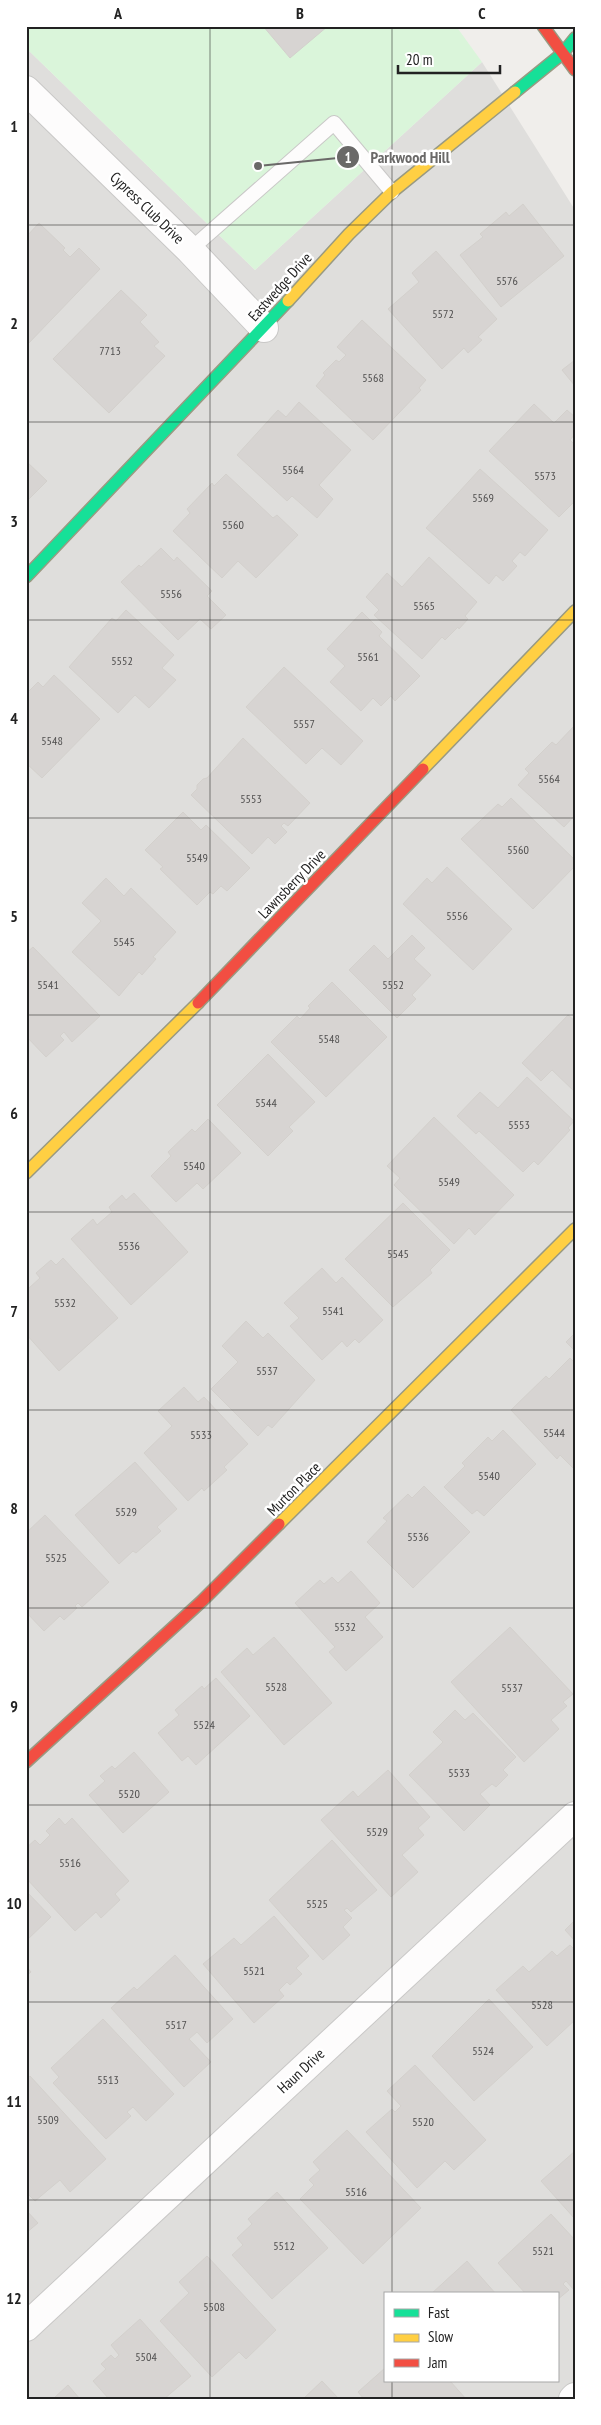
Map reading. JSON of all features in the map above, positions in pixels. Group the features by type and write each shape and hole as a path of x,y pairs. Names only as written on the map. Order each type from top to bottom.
{"street":[{"path":"543,26 575,70"},
{"name":"Eastwedge Drive","path":"26,576 264,328 349,234 392,192 563,54 575,38"},
{"name":"Cypress Club Drive","path":"26,90 190,250 264,328"},
{"name":"Lawnsberry Drive","path":"26,1173 158,1045 575,611"},
{"name":"Murton Place","path":"26,1762 202,1601 575,1229"},
{"name":"Haun Drive","path":"26,2327 575,1816"}],"lane":[{"path":"190,250 334,124 392,192"}],"shaded area":[{"path":"26,48 255,270 482,62 575,210 575,2399 26,2399"}],"green space":[{"path":"26,26 456,26 482,62 255,270 26,48"}],"building":[{"path":"263,26 328,26 290,58"},
{"path":"523,204 564,256 501,307 460,255 483,237 480,234 506,212 509,216"},
{"path":"39,223 65,248 63,250 70,257 79,248 100,269 26,346 26,237"},
{"path":"436,251 497,319 478,337 482,340 468,353 464,348 442,369 388,309 419,282 412,273"},
{"path":"121,290 147,315 140,322 159,342 154,346 165,356 109,413 53,359"},
{"path":"362,320 426,380 419,388 421,390 373,440 316,386 325,375 323,373 336,360 339,362 346,355 337,347"},
{"path":"575,360 575,386 562,370"},
{"path":"299,402 351,450 319,485 333,499 317,518 292,496 287,501 237,455 278,410 286,417"},
{"path":"534,404 554,423 567,410 575,417 575,434 570,440 575,445 575,501 559,517 489,451"},
{"path":"26,461 47,481 26,502"},
{"path":"480,469 548,530 525,556 520,552 512,561 517,566 503,581 496,575 489,584 426,528"},
{"path":"226,474 273,518 277,515 298,535 256,578 238,561 222,578 173,531 190,513 187,509 212,483 214,486"},
{"path":"161,548 174,561 177,557 212,591 207,596 226,615 211,629 200,619 178,640 121,582 139,565 141,567"},
{"path":"429,557 477,602 465,616 468,619 459,629 458,627 445,640 442,637 422,659 374,615 379,610 366,597 387,573 402,587"},
{"path":"126,610 174,655 162,668 176,680 149,708 135,695 118,713 69,667 112,618 116,621"},
{"path":"362,612 382,632 379,636 420,676 395,701 391,696 381,706 373,698 361,711 330,682 345,666 327,649"},
{"path":"284,667 363,741 341,765 322,748 306,764 246,707"},
{"path":"54,675 100,719 42,778 26,763 26,694 38,682 43,687"},
{"path":"575,725 575,815 564,827 518,785 529,773 525,769 552,742 556,745"},
{"path":"243,738 310,803 288,826 284,823 281,826 287,832 275,844 268,837 252,854 191,795 197,789 197,785 207,778"},
{"path":"511,798 575,860 575,866 533,909 461,839 498,804 502,807"},
{"path":"183,812 201,830 206,825 250,868 227,891 221,886 213,894 210,892 197,905 160,869 163,867 145,850"},
{"path":"447,867 512,929 473,970 403,904 427,878 432,883"},
{"path":"106,878 124,896 131,888 176,932 153,957 156,959 142,975 139,972 119,996 72,952 101,921 82,903"},
{"path":"412,935 425,948 414,959 431,975 412,995 416,999 397,1018 349,970 374,945 388,959"},
{"path":"33,947 100,1016 72,1042 64,1032 60,1036 64,1040 46,1057 26,1036 26,953"},
{"path":"332,982 387,1037 326,1097 271,1042 297,1016 300,1019 310,1008 308,1006"},
{"path":"568,1015 575,1021 575,1092 552,1070 541,1081 522,1063"},
{"path":"268,1054 315,1102 289,1127 293,1131 268,1156 217,1105"},
{"path":"527,1077 574,1121 568,1128 570,1130 538,1165 534,1161 523,1172 479,1131 476,1134 457,1116 480,1092 498,1108"},
{"path":"434,1117 514,1195 475,1235 469,1228 454,1244 394,1185 400,1178 387,1166"},
{"path":"208,1119 241,1153 203,1189 197,1183 176,1202 151,1176 171,1156 168,1152 192,1129 195,1132"},
{"path":"134,1193 188,1252 131,1305 71,1239 93,1219 97,1225 112,1212 109,1207 122,1195 126,1200"},
{"path":"403,1203 450,1250 430,1270 432,1273 393,1307 345,1259"},
{"path":"63,1258 118,1318 59,1371 26,1334 26,1285 29,1288 40,1278 36,1273 51,1260 56,1265"},
{"path":"322,1268 336,1283 342,1277 383,1320 359,1343 355,1339 347,1347 342,1341 322,1360 290,1326 299,1318 284,1303"},
{"path":"246,1321 263,1338 268,1333 315,1380 272,1428 268,1425 258,1436 211,1389 238,1362 222,1346"},
{"path":"575,1333 575,1351 566,1342"},
{"path":"570,1358 575,1363 575,1466 573,1468 560,1455 557,1459 511,1410 546,1376 549,1379"},
{"path":"184,1387 198,1402 204,1397 248,1444 224,1467 227,1470 204,1491 202,1488 188,1501 144,1453 172,1426 158,1411"},
{"path":"503,1430 536,1464 484,1516 477,1510 472,1514 444,1487 465,1466 462,1463 488,1437 492,1441"},
{"path":"135,1462 177,1509 157,1527 161,1531 136,1553 133,1551 119,1564 75,1515"},
{"path":"424,1486 470,1532 413,1588 367,1542 387,1521 383,1518 408,1494 412,1498"},
{"path":"45,1515 109,1582 82,1607 78,1603 75,1606 77,1608 64,1620 60,1616 44,1631 26,1612 26,1533"},
{"path":"351,1571 380,1603 365,1617 383,1637 346,1671 329,1652 335,1647 295,1603 320,1580 324,1584 332,1577 338,1583"},
{"path":"510,1627 573,1694 563,1702 567,1706 551,1720 559,1729 524,1762 451,1682"},
{"path":"274,1637 332,1703 284,1745 221,1672 247,1648 253,1655"},
{"path":"216,1678 250,1716 196,1765 188,1756 182,1761 158,1733 179,1715 175,1710 202,1686 204,1689"},
{"path":"455,1710 465,1720 473,1713 516,1757 503,1770 508,1775 496,1787 492,1784 480,1794 490,1805 464,1831 409,1775 443,1742 433,1732"},
{"path":"134,1752 169,1792 123,1833 89,1795 105,1781 100,1776 112,1766 115,1769"},
{"path":"388,1770 430,1817 418,1828 424,1835 402,1855 418,1872 391,1897 321,1820 353,1791 358,1797"},
{"path":"59,1818 65,1825 72,1818 129,1881 115,1894 120,1900 101,1918 96,1912 75,1931 26,1878 26,1848 35,1840 40,1845 50,1835 46,1831"},
{"path":"332,1840 377,1890 351,1912 347,1908 344,1910 352,1918 343,1927 350,1935 323,1960 269,1900"},
{"path":"26,1891 51,1917 26,1941"},
{"path":"274,1916 309,1956 296,1968 302,1974 290,1985 287,1982 279,1990 284,1996 254,2023 203,1964 234,1938 241,1945"},
{"path":"575,1920 575,1941 565,1930"},
{"path":"570,1945 575,1950 575,2020 547,2046 496,1990 523,1966 529,1972 552,1951 557,1956"},
{"path":"175,1955 233,2019 207,2043 197,2032 189,2039 211,2062 184,2087 111,2008 134,1987 137,1990"},
{"path":"26,1966 31,1972 26,1976"},
{"path":"489,1999 533,2047 474,2101 432,2056"},
{"path":"103,2019 174,2094 146,2121 133,2107 127,2112 131,2116 106,2139 53,2083 59,2077 51,2068"},
{"path":"415,2065 486,2140 454,2170 445,2161 417,2188 366,2132 392,2109 395,2112 401,2106 387,2091"},
{"path":"30,2076 106,2159 70,2192 60,2180 35,2201 26,2192 26,2080"},
{"path":"347,2130 421,2208 363,2264 300,2199 314,2185 309,2180 320,2170 313,2162"},
{"path":"575,2151 575,2219 541,2181"},
{"path":"277,2192 328,2248 272,2299 232,2255 243,2245 237,2238 252,2224 248,2219"},
{"path":"26,2210 38,2223 26,2233"},
{"path":"551,2214 575,2240 575,2291 566,2281 563,2284 569,2290 558,2299 558,2292 524,2292 498,2263"},
{"path":"207,2256 276,2330 246,2359 239,2352 212,2377 160,2321 189,2293 179,2282"},
{"path":"467,2261 494,2292 433,2292"},
{"path":"140,2319 191,2376 164,2399 109,2399 93,2381 106,2369 101,2364 111,2355 115,2359 119,2355 111,2345"},
{"path":"384,2369 384,2382 451,2382 466,2399 364,2399 358,2392"},
{"path":"322,2381 339,2399 303,2399"},
{"path":"68,2385 80,2399 53,2399"}],"traffic: fast":[{"path":"515,92 563,53 575,38"},
{"path":"26,577 288,301"}],"traffic: slow":[{"path":"288,301 349,234 392,192 515,92"},
{"path":"423,769 575,611"},
{"path":"26,1173 198,1003"},
{"path":"279,1524 575,1229"}],"traffic: jam":[{"path":"543,26 575,70"},
{"path":"198,1003 423,769"},
{"path":"26,1762 202,1601 279,1524"}],"place":[{"name":"Parkwood Hill","path":"258,166"}]}
